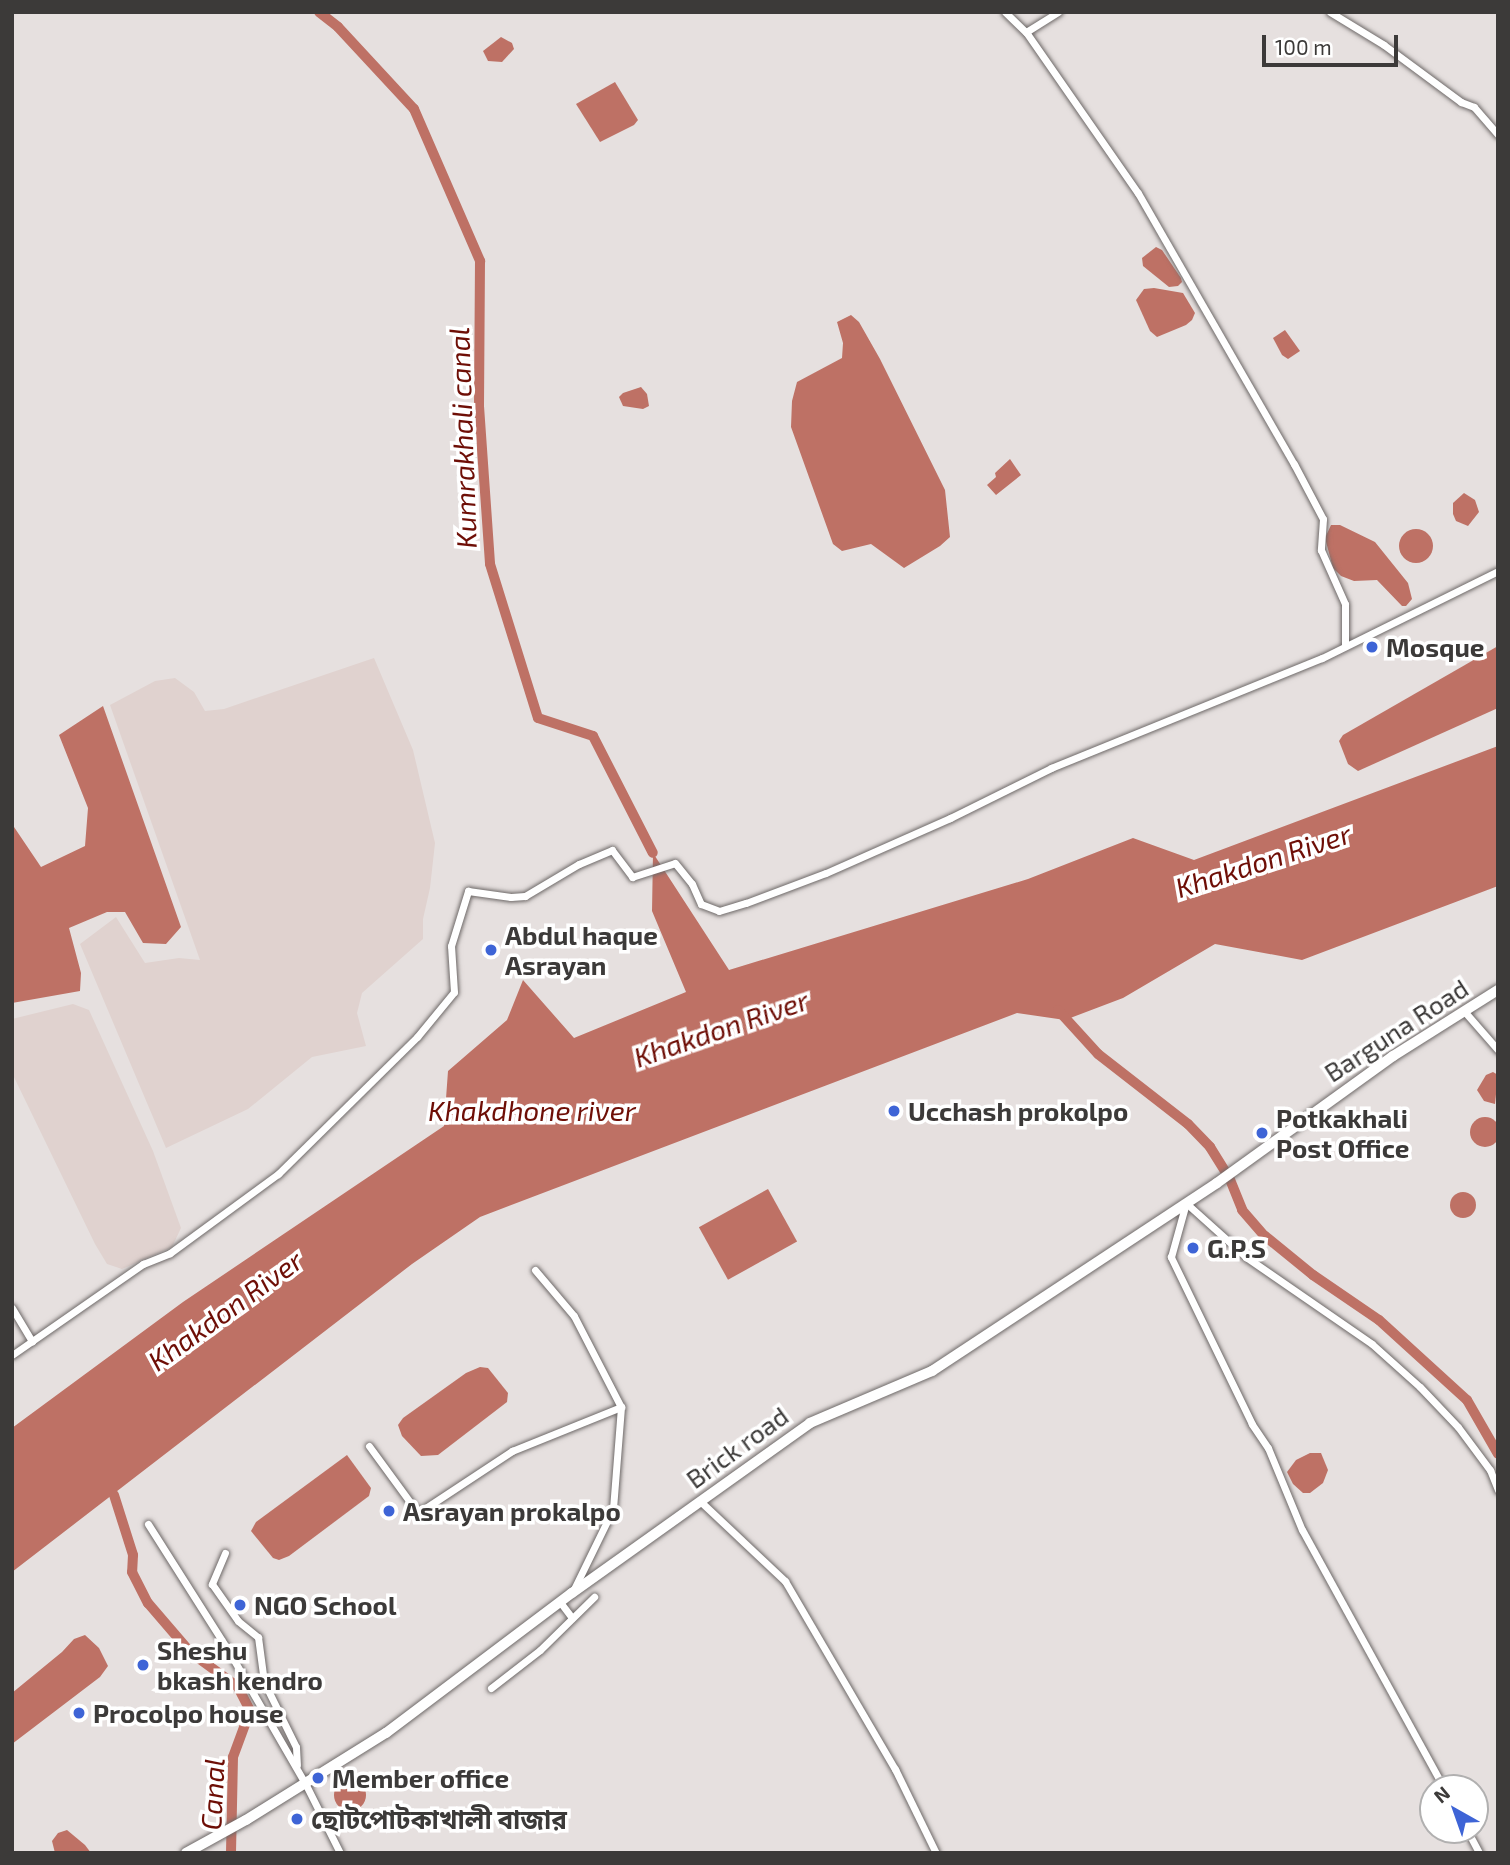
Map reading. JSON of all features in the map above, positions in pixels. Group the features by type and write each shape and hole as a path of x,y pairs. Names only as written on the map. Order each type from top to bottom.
{"main road":[{"name":"Barguna Road","path":"1217,1183 1252,1155 1393,1056 1498,990"},
{"name":"Brick road","path":"186,1853 386,1733 572,1593 810,1423 932,1371 1217,1183"}],"street":[{"path":"1005,12 1027,32 1152,216 1323,519 1321,550 1345,604 1345,646"},
{"path":"1027,32 1058,12"},
{"path":"1330,12 1384,45 1461,102 1474,107 1498,135"},
{"path":"12,1355 143,1264 170,1253 278,1174 417,1037 454,992 451,946 467,891 511,897 525,895 579,864 612,850 632,877 675,863 692,884 701,904 719,911 826,873 950,818 1051,768 1345,646 1498,571"},
{"path":"1464,1011 1498,1050"},
{"path":"1436,1774 1302,1530 1268,1448 1252,1424 1171,1257 1186,1203 1246,1257 1372,1345 1420,1387 1458,1427 1490,1470 1498,1490"},
{"path":"535,1270 574,1316 621,1407 613,1509 572,1593"},
{"path":"12,1308 33,1340"},
{"path":"369,1446 418,1513 512,1451 621,1407"},
{"path":"700,1501 785,1581 895,1769 936,1853"},
{"path":"148,1524 231,1655 298,1769 340,1853"},
{"path":"225,1553 212,1584 238,1621 258,1637 264,1682 296,1747 298,1769"},
{"path":"491,1688 540,1650 594,1597"},
{"path":"560,1602 572,1618"}],"shaded area":[{"path":"374,658 413,750 435,843 423,919 423,939 362,993 357,1013 366,1046 312,1057 248,1109 166,1148 80,944 116,917 145,963 179,958 200,960 110,705 155,681 175,678 194,692 205,711 224,709"},
{"path":"73,1004 89,1010 153,1151 181,1228 172,1247 122,1269 107,1264 95,1244 12,1073 12,1019"}],"water":[{"path":"501,37 512,43 514,49 502,62 488,61 483,51"},
{"path":"615,82 638,120 634,125 600,142 576,104"},
{"path":"1156,247 1162,250 1181,278 1182,282 1178,286 1169,287 1143,266 1142,258"},
{"path":"1144,289 1183,293 1195,313 1192,320 1157,337 1150,331 1136,300"},
{"path":"851,315 859,322 880,359 945,490 950,537 904,568 871,544 842,551 833,544 791,427 792,401 797,382 842,358 843,343 837,322"},
{"path":"1285,330 1300,351 1288,359 1282,355 1273,338"},
{"path":"641,387 647,394 649,406 643,409 623,406 619,397"},
{"path":"1010,459 1021,475 996,495 987,485"},
{"path":"1464,493 1475,500 1479,512 1468,526 1456,521 1453,514 1453,503"},
{"path":"1331,525 1340,525 1375,542 1408,583 1412,599 1406,606 1402,606 1377,580 1354,581 1341,576 1333,568 1325,538"},
{"path":"1416,529 1428,534 1433,546 1428,558 1416,563 1404,558 1399,546 1404,534"},
{"path":"1498,646 1498,708 1358,771 1348,764 1339,741 1343,735"},
{"path":"103,706 181,927 166,944 143,943 125,912 107,912 69,928 81,973 80,991 12,1003 12,824 41,867 85,846 88,808 59,735"},
{"name":"Khakdhone river","path":"1498,746 1498,886 1302,960 1215,944 1123,998 1065,1020 1017,1013 480,1217 412,1264 12,1572 12,1428 183,1302 444,1126 448,1071 507,1020 523,980 574,1038 686,992 652,911 653,853 729,970 1028,879 1133,838 1194,860"},
{"path":"1493,1072 1498,1075 1495,1104 1484,1101 1477,1090 1486,1075"},
{"path":"1485,1117 1496,1121 1500,1132 1496,1143 1485,1147 1474,1143 1470,1132 1474,1121"},
{"path":"768,1189 797,1241 728,1280 699,1227"},
{"path":"1463,1192 1472,1196 1476,1205 1472,1214 1463,1218 1454,1214 1450,1205 1454,1196"},
{"path":"480,1367 488,1368 508,1393 507,1402 438,1455 421,1456 402,1436 398,1425 403,1418 466,1373"},
{"path":"1310,1453 1321,1453 1328,1470 1323,1483 1310,1493 1303,1493 1293,1484 1287,1472 1296,1460"},
{"path":"347,1455 371,1488 369,1496 289,1556 279,1560 273,1558 251,1531 256,1522"},
{"path":"85,1635 99,1648 108,1666 100,1677 12,1744 12,1693 74,1639"},
{"path":"350,1779 361,1784 366,1795 361,1806 350,1811 339,1806 334,1795 339,1784"},
{"path":"67,1830 91,1853 55,1853 52,1841 58,1833"}],"waterway":[{"name":"Kumrakhali canal","path":"319,12 338,27 414,109 480,261 479,406 490,564 538,718 593,736 653,853"},
{"path":"1058,1010 1098,1054 1188,1124 1210,1147 1229,1177 1242,1210 1265,1236 1313,1275 1379,1320 1467,1400 1498,1454"},
{"name":"Canal","path":"114,1495 133,1555 132,1572 148,1603 190,1652 238,1687 250,1711 233,1757 231,1853"}],"place":[{"name":"Mosque","path":"1372,647"},
{"name":"Abdul haque Asrayan","path":"491,950"},
{"name":"Ucchash prokolpo","path":"894,1111"},
{"name":"Potkakhali Post Office","path":"1262,1133"},
{"name":"G.P.S","path":"1193,1248"},
{"name":"Asrayan prokalpo","path":"389,1511"},
{"name":"NGO School","path":"240,1605"},
{"name":"Sheshu bkash kendro","path":"143,1665"},
{"name":"Procolpo house","path":"79,1713"},
{"name":"Member office","path":"318,1778"},
{"name":"ছোটপোটকাখালী বাজার","path":"297,1819"}],"water label":[{"name":"Khakdon River","path":"1263,860"},
{"name":"Khakdon River","path":"721,1028"},
{"name":"Khakdon River","path":"225,1310"}]}
